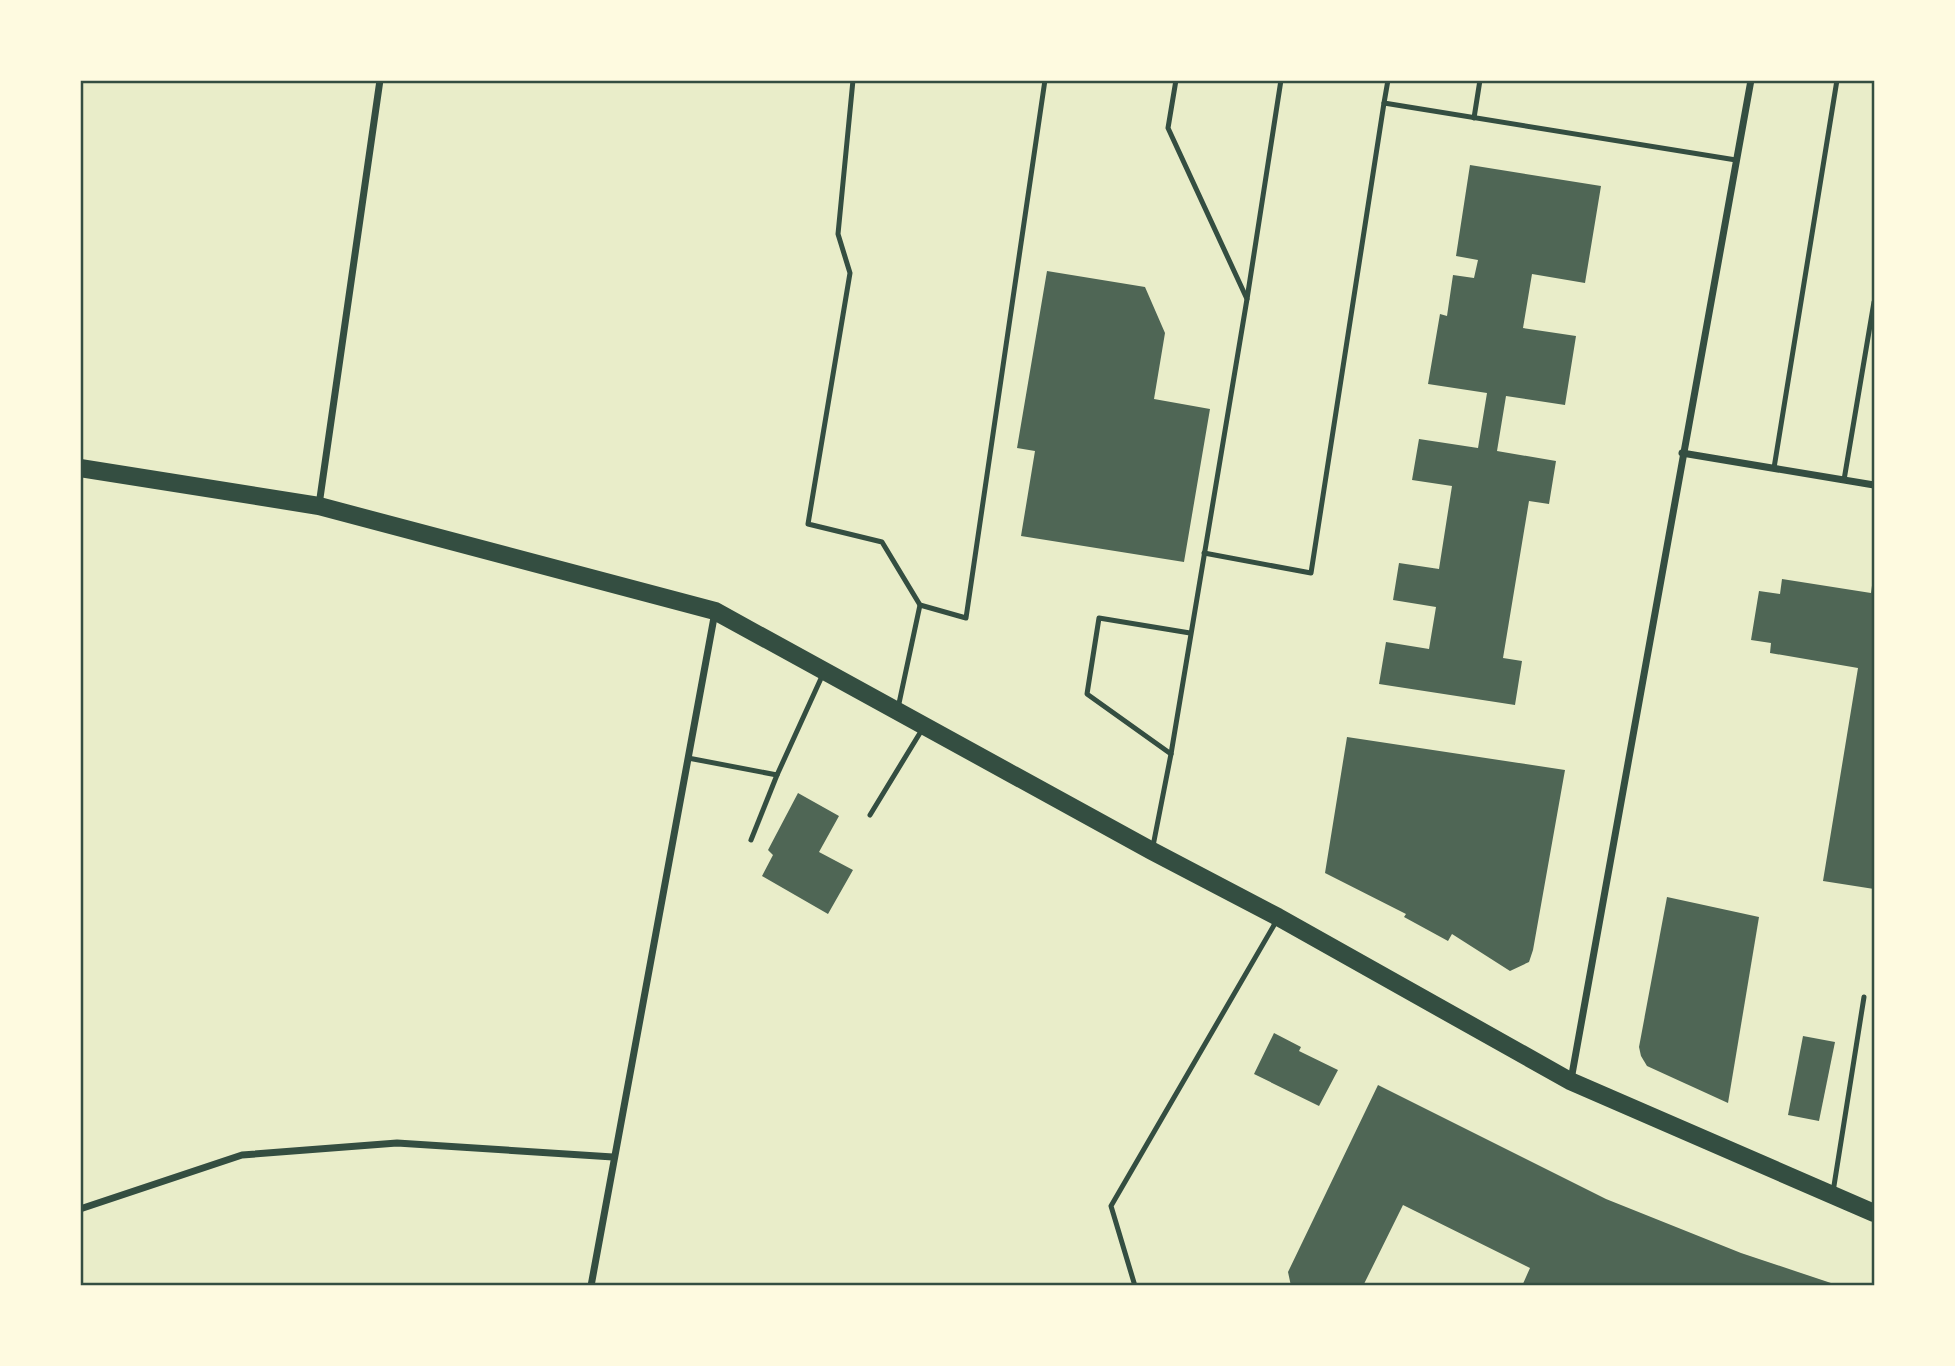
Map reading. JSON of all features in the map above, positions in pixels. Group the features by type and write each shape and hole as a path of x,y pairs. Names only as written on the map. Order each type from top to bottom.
{"main road":[{"path":"80,468 319,506 715,611 1152,851 1278,917 1570,1081 1874,1213"}],"street":[{"path":"319,506 380,80"},
{"path":"1570,1081 1751,80"},
{"path":"1682,453 1874,485"},
{"path":"591,1286 715,611"},
{"path":"80,1209 242,1155 397,1143 613,1157"}],"lane":[{"path":"853,80 838,234 850,274 808,524 882,542 920,605 897,711"},
{"path":"920,605 967,618 1045,80"},
{"path":"1176,80 1168,128 1247,299"},
{"path":"1152,851 1171,754 1281,80"},
{"path":"1204,553 1311,573 1388,80"},
{"path":"1474,118 1480,80"},
{"path":"1774,468 1837,80"},
{"path":"1384,103 1736,160"},
{"path":"1844,480 1874,302"},
{"path":"1171,754 1087,694 1099,618 1190,633"},
{"path":"751,840 777,775 825,671"},
{"path":"870,815 925,726"},
{"path":"688,758 777,775"},
{"path":"1135,1286 1111,1206 1278,917"},
{"path":"1832,1195 1864,997"}],"building":[{"path":"1470,165 1601,186 1585,283 1532,274 1523,328 1576,336 1565,405 1506,396 1497,451 1556,461 1549,504 1529,501 1503,658 1522,661 1515,705 1379,684 1386,642 1429,649 1436,607 1393,600 1399,563 1439,569 1452,486 1412,480 1419,439 1478,448 1487,393 1428,384 1440,314 1447,316 1453,275 1474,278 1478,260 1456,256"},
{"path":"1047,271 1145,287 1165,333 1154,399 1210,409 1184,562 1021,536 1035,451 1017,448"},
{"path":"1873,578 1874,889 1823,881 1858,668 1770,653 1771,643 1751,640 1759,591 1780,594 1782,579 1871,593"},
{"path":"1347,737 1565,770 1529,962 1510,971 1452,934 1448,941 1404,917 1406,914 1325,873"},
{"path":"798,793 839,816 819,852 853,870 828,914 762,876 773,855 768,850"},
{"path":"1667,897 1759,917 1728,1103 1647,1066 1641,1056 1639,1047"},
{"path":"1274,1033 1301,1047 1299,1051 1338,1070 1319,1106 1254,1074"},
{"path":"1803,1036 1835,1042 1819,1121 1788,1115"},
{"path":"1378,1085 1606,1199 1741,1253 1831,1283 1830,1286 1522,1286 1530,1268 1403,1205 1363,1286 1291,1286 1288,1272"}]}
